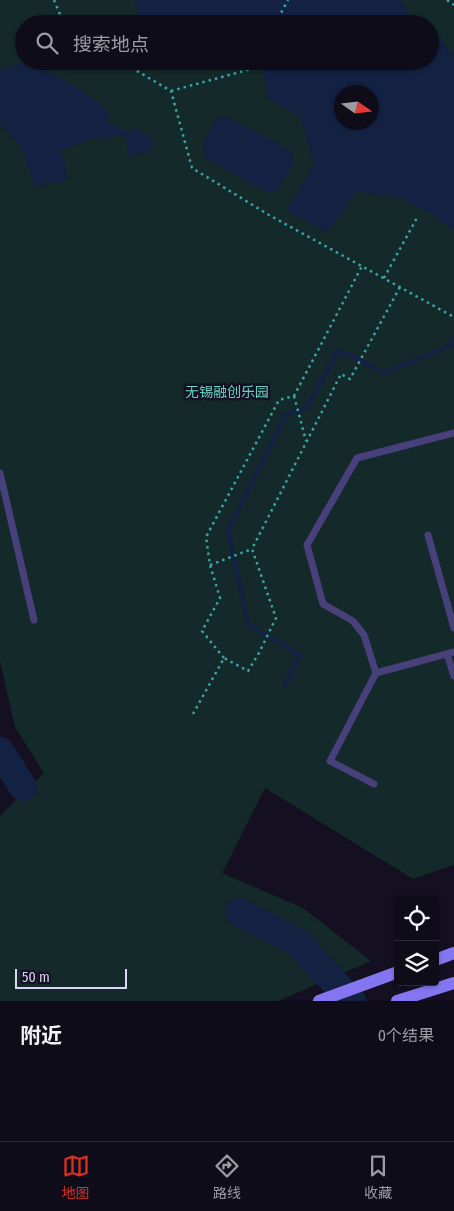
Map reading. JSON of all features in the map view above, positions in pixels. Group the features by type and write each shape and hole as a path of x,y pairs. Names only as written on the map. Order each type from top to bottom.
{"main road":[{"path":"439,959 454,954"},
{"path":"319,1001 394,973"},
{"path":"397,1001 454,983"}],"lane":[{"path":"374,784 330,761 376,674 364,635 353,621 322,604 307,545 357,458 454,433"},
{"path":"0,473 34,620"},
{"path":"428,535 454,628"},
{"path":"376,674 451,653 454,676"}],"path":[{"path":"54,0 60,15"},
{"path":"280,15 288,0"},
{"path":"446,0 454,5"},
{"path":"135,70 171,91 192,168 268,215 454,317"},
{"path":"171,91 247,70"},
{"path":"384,278 418,216"},
{"path":"307,442 294,396 362,266"},
{"path":"210,565 252,549 341,374 350,379 354,374 400,287"},
{"path":"252,549 276,618 248,671 224,658 202,631 220,598 210,565 206,537 279,400 294,396"},
{"path":"193,714 224,658"}],"green space":[{"name":"无锡融创乐园","path":"0,0 454,0 454,865 413,879 265,788 222,873 303,908 371,961 278,1001 0,1001 0,816 44,773 15,727 0,661"}],"water":[{"path":"134,0 401,0 410,15 136,15 138,11"},
{"path":"439,37 454,58 454,231 437,218 402,198 356,191 327,233 287,210 314,164 301,117 268,98 263,70 439,70"},
{"path":"15,65 15,70 43,70 61,78 97,101 109,114 106,121 129,133 133,127 152,138 150,151 128,157 127,138 117,135 108,139 94,138 61,150 68,179 35,187 22,148 0,124 0,70"},
{"path":"227,117 290,150 294,160 279,189 269,193 205,158 203,144 215,119"}],"waterway":[{"path":"285,686 300,655 248,624 228,530 286,415 308,406 337,352 347,354 384,373 449,346 454,337"},
{"path":"0,751 23,787"},
{"path":"239,912 297,942 352,1001"}]}
